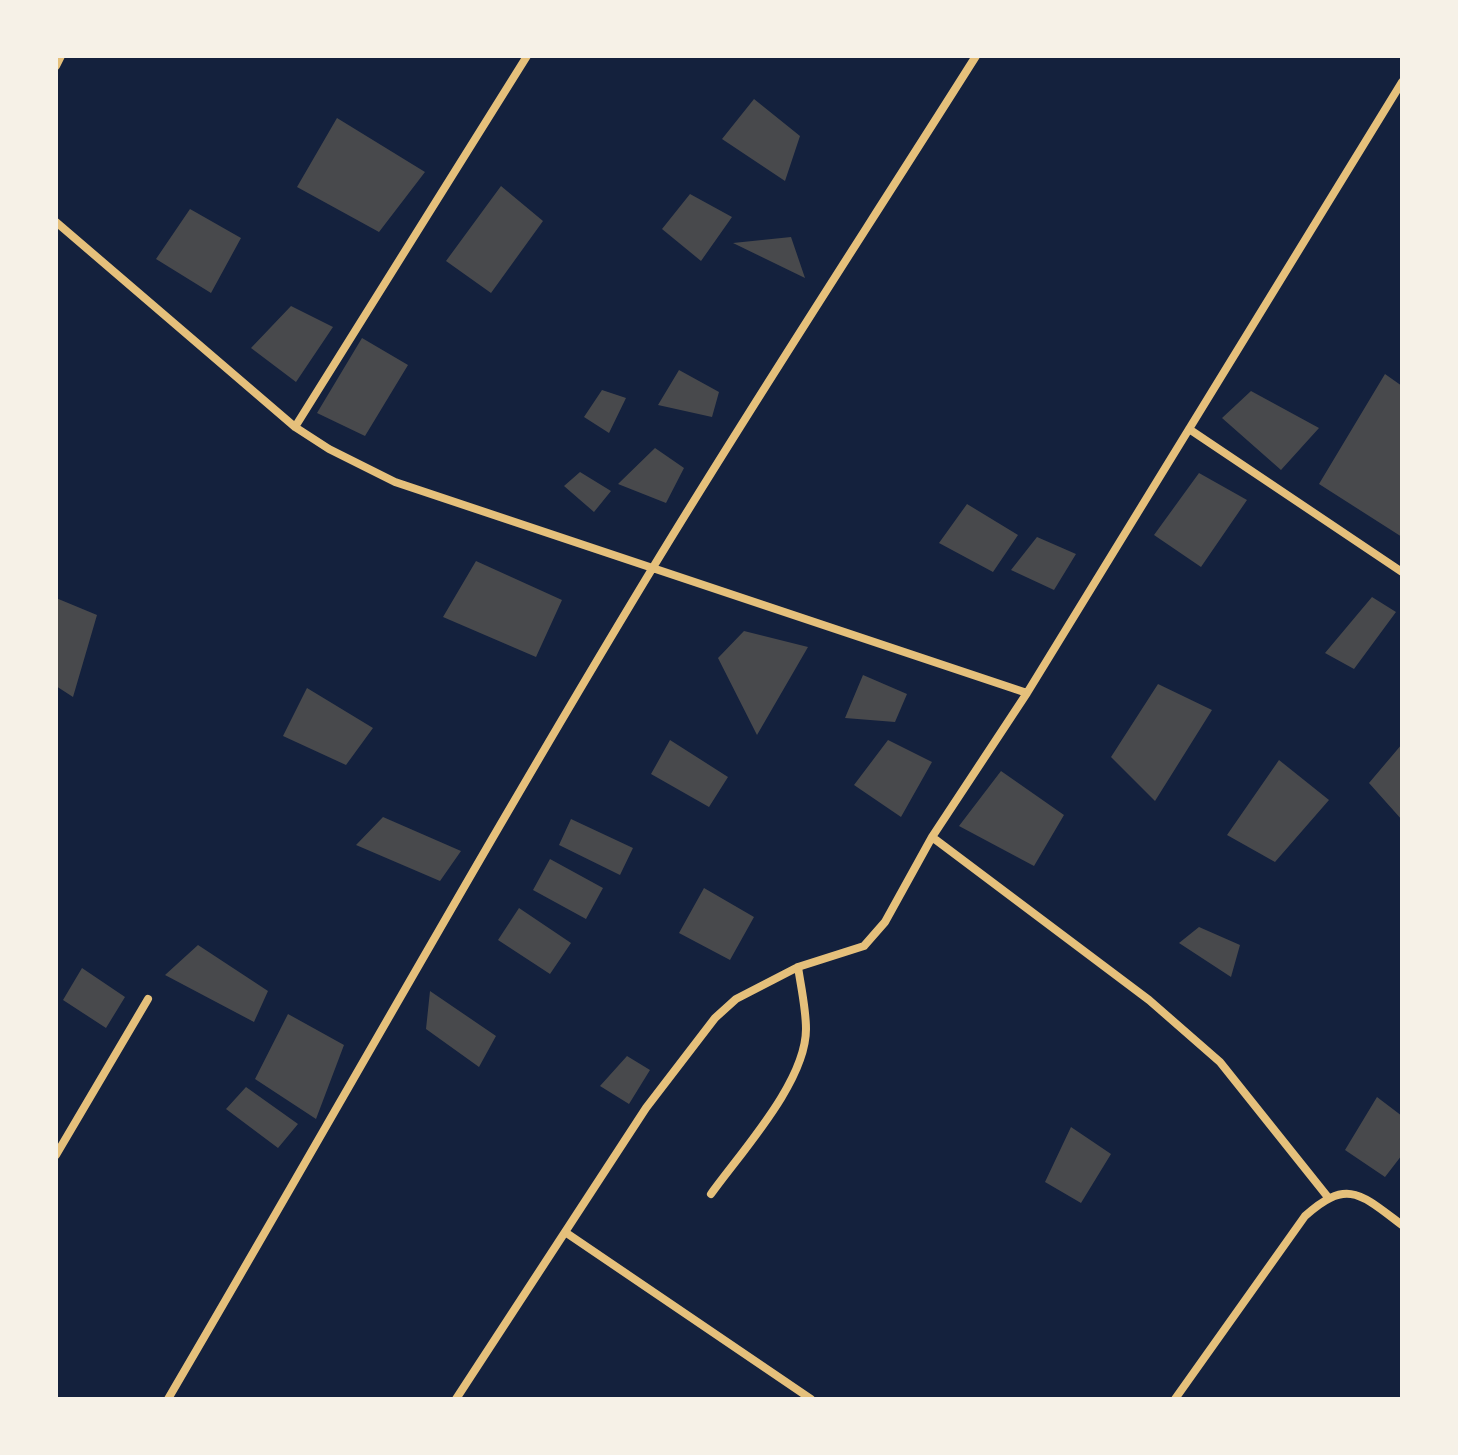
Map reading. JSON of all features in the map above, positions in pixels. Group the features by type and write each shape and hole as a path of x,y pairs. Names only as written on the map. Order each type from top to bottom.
{"street":[{"path":"56,66 61,56"},
{"path":"295,427 527,56"},
{"path":"168,1399 323,1134 444,918 652,568 976,56"},
{"path":"457,1399 670,1074 715,1018 736,999 798,967 864,946 885,922 932,837 1027,693 1402,82"},
{"path":"56,222 295,427 395,482 1027,693"},
{"path":"1189,429 1402,572"},
{"path":"932,837 1149,1000 1220,1062 1327,1196"},
{"path":"711,1194 782,1095 797,1064 806,1031 798,967"},
{"path":"56,1155 148,999"},
{"path":"1175,1399 1305,1216 1327,1196 1341,1191 1371,1202 1402,1225"},
{"path":"565,1232 811,1399"}],"building":[{"path":"754,99 800,136 785,181 722,139"},
{"path":"337,118 425,172 379,232 297,187"},
{"path":"501,186 543,221 491,293 446,261"},
{"path":"690,194 732,217 701,261 662,229"},
{"path":"190,209 241,238 211,293 156,259"},
{"path":"791,237 805,278 733,243"},
{"path":"291,306 333,327 296,382 251,348"},
{"path":"362,338 408,365 365,436 317,413"},
{"path":"679,370 719,392 712,417 658,405"},
{"path":"1385,374 1402,386 1402,537 1319,484"},
{"path":"602,390 626,398 609,433 584,417"},
{"path":"1251,391 1319,428 1281,470 1222,418"},
{"path":"655,448 684,468 666,503 618,484"},
{"path":"580,472 611,491 594,512 564,486"},
{"path":"1199,473 1247,500 1201,567 1154,535"},
{"path":"967,504 1018,535 993,572 939,543"},
{"path":"1037,537 1076,554 1054,590 1011,570"},
{"path":"476,561 562,600 536,657 443,617"},
{"path":"1372,597 1396,612 1354,669 1325,653"},
{"path":"56,598 97,615 73,697 56,686"},
{"path":"744,631 808,647 757,735 718,658"},
{"path":"863,675 907,694 895,722 845,718"},
{"path":"1158,684 1212,710 1155,801 1111,757"},
{"path":"307,688 373,728 346,765 283,736"},
{"path":"670,740 728,777 709,807 651,774"},
{"path":"888,740 932,762 901,817 854,785"},
{"path":"1402,744 1402,820 1369,783"},
{"path":"1279,760 1329,800 1275,862 1227,835"},
{"path":"1001,771 1064,815 1034,866 959,826"},
{"path":"383,817 461,851 440,881 356,845"},
{"path":"571,819 633,848 620,875 559,845"},
{"path":"550,859 603,888 586,919 533,890"},
{"path":"704,888 754,917 730,960 679,933"},
{"path":"519,908 571,943 550,974 498,940"},
{"path":"1199,927 1240,945 1231,977 1179,943"},
{"path":"198,945 268,991 254,1022 165,975"},
{"path":"82,968 125,997 106,1028 63,1000"},
{"path":"430,991 496,1036 479,1067 426,1029"},
{"path":"288,1014 344,1045 316,1119 255,1079"},
{"path":"627,1056 650,1070 629,1104 600,1086"},
{"path":"246,1087 298,1124 278,1148 226,1109"},
{"path":"1377,1097 1402,1116 1402,1155 1385,1177 1345,1150"},
{"path":"1071,1127 1111,1154 1081,1203 1045,1182"}]}
